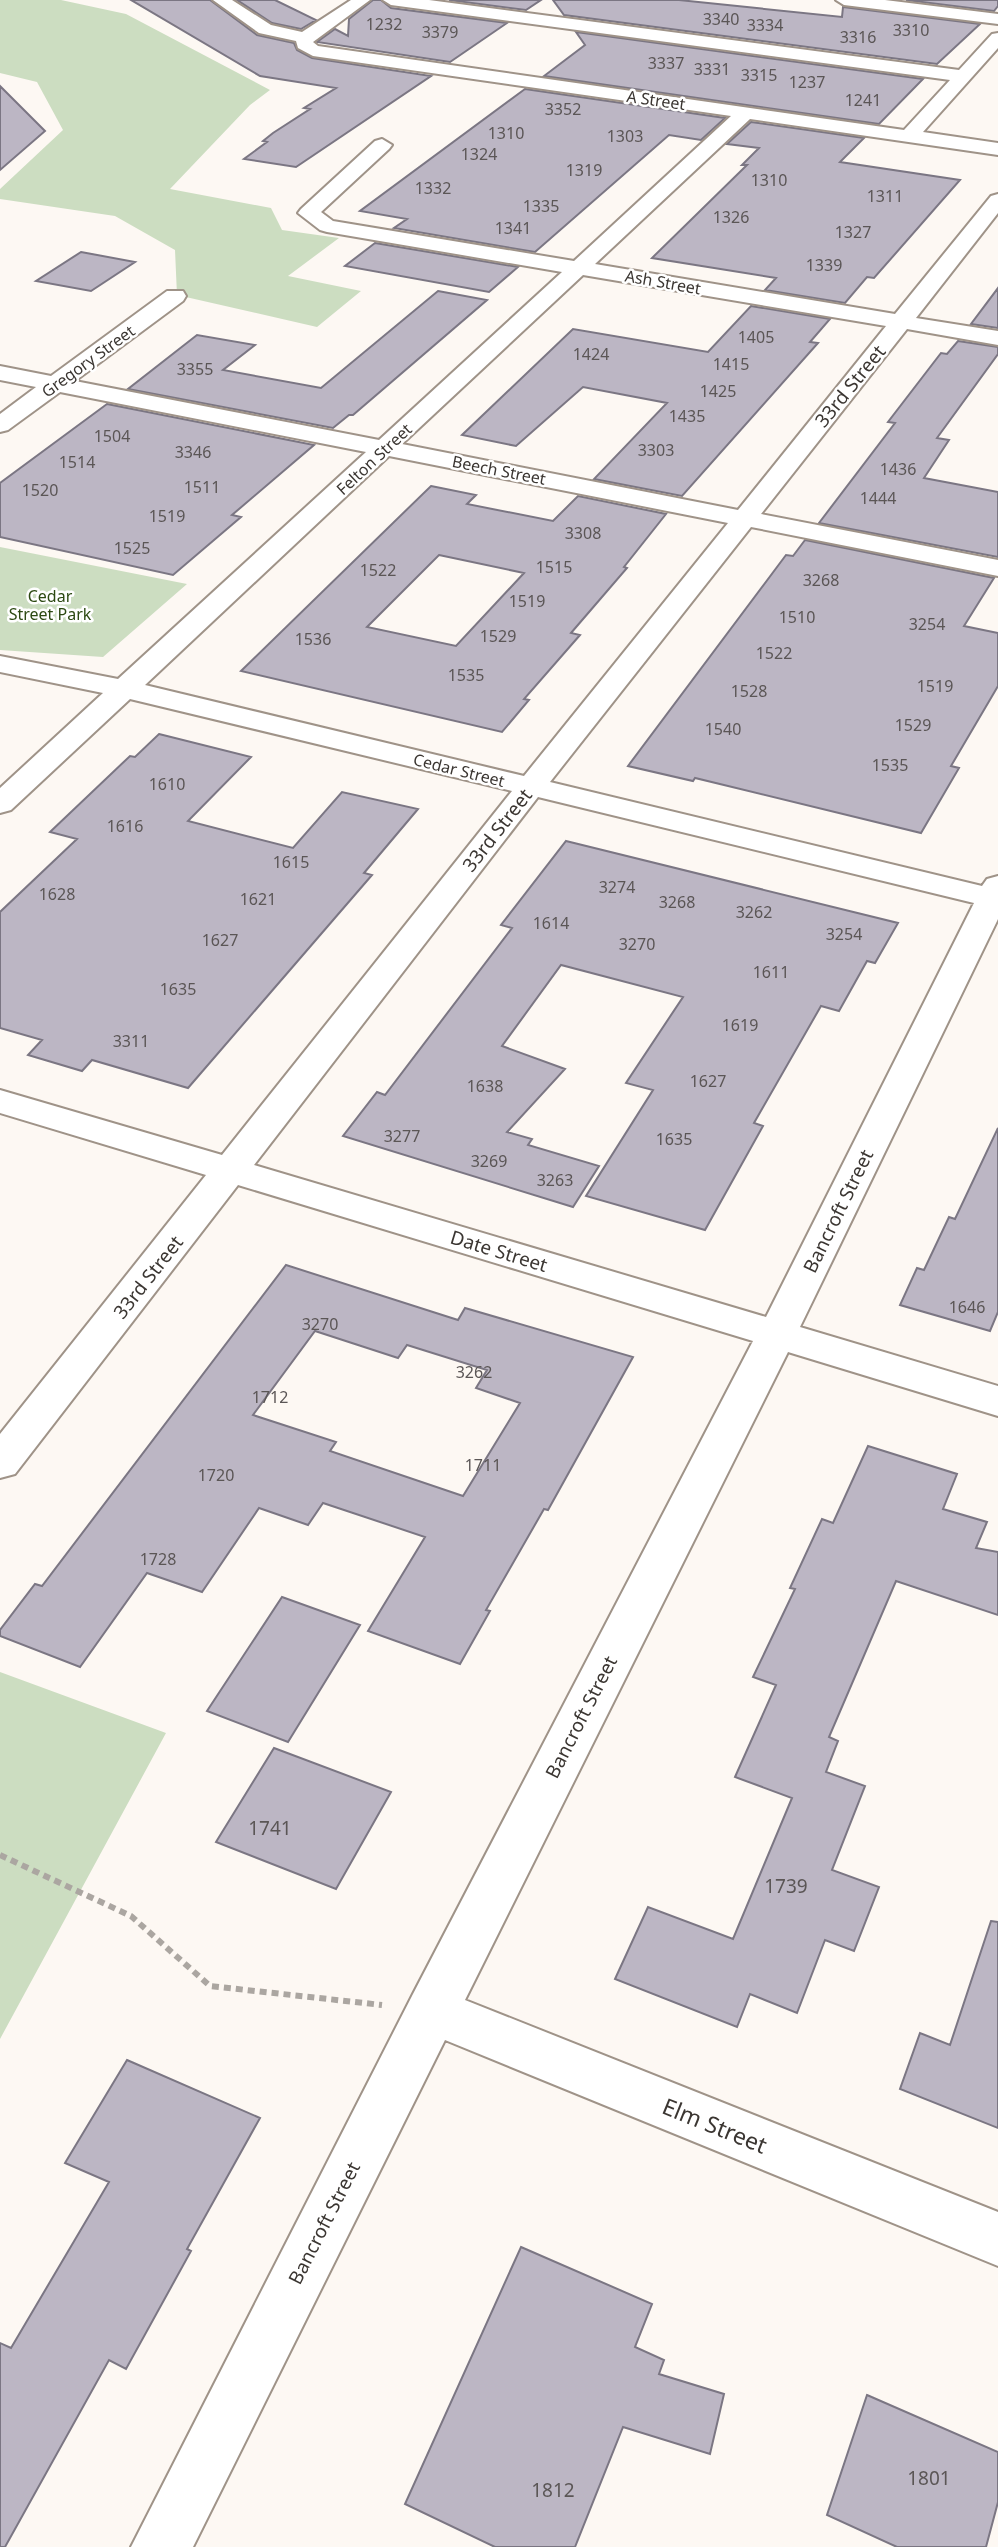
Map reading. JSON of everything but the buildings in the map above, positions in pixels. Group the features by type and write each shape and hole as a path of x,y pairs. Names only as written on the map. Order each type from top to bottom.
{"street":[{"name":"A Street","path":"221,0 265,29 309,44 998,149"},
{"path":"309,44 362,0"},
{"path":"391,0 963,76"},
{"path":"844,0 998,19"},
{"path":"910,135 998,38"},
{"name":"Felton Street","path":"0,804 747,112"},
{"name":"Ash Street","path":"382,145 308,213 327,226 998,338"},
{"name":"33rd Street","path":"0,1463 530,787 998,200"},
{"name":"Gregory Street","path":"0,425 175,296"},
{"name":"Beech Street","path":"0,373 998,568"},
{"name":"Cedar Street","path":"0,664 125,689 530,787 996,894"},
{"name":"Bancroft Street","path":"161,2547 431,2010 777,1334 996,894"},
{"name":"Date Street","path":"0,1101 998,1401"},
{"name":"Elm Street","path":"431,2010 998,2239"}],"path":[{"path":"0,1855 131,1916 210,1986 431,2010"}],"green space":[{"path":"0,0 61,0 126,14 270,90 250,105 170,189 271,208 282,230 339,238 288,276 361,291 317,327 177,295 175,250 115,216 0,199 0,189 63,130 37,82 0,73"},
{"name":"Cedar Street Park","path":"0,547 187,584 103,657 0,650"},
{"path":"0,1672 166,1733 0,2039"}]}
